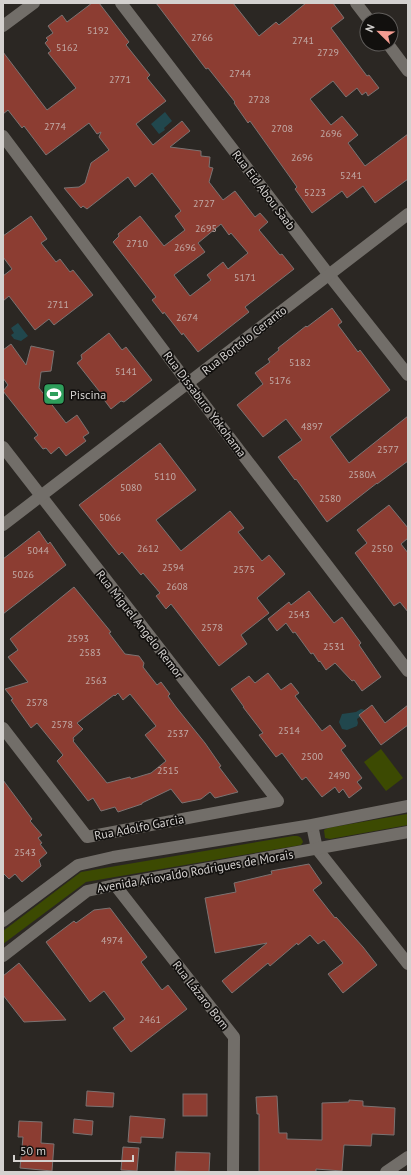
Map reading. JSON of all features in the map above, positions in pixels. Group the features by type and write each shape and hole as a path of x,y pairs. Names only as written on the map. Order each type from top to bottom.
{"street":[{"path":"3,26 34,3"},
{"name":"Rua Eid Abou Saab","path":"121,3 408,375"},
{"path":"356,3 363,12"},
{"path":"394,52 408,71"},
{"name":"Rua Dissaburo Yokohama","path":"3,136 188,383 408,671"},
{"name":"Rua Bortolo Ceranto","path":"3,525 408,214"},
{"name":"Rua Miguel Angelo Remor","path":"3,447 278,801"},
{"name":"Rua Adolfo Garcia","path":"3,728 87,837 278,801"},
{"path":"3,921 78,865 113,857 312,825 408,806"},
{"path":"312,825 317,849 408,964"},
{"name":"Avenida Ariovaldo Rodrigues de Morais","path":"3,956 87,891 408,832"},
{"name":"Rua Lázaro Bom","path":"115,885 234,1037 233,1172"},
{"path":"386,1172 408,1157"}],"green space":[{"path":"381,749 403,778 386,791 364,762"},
{"path":"408,814 408,825 330,839 325,838 324,830 328,828"},
{"path":"293,836 301,837 303,842 301,845 86,882 3,944 3,931 81,872"}],"water":[{"path":"165,112 172,121 164,128 165,130 159,134 151,124"},
{"path":"18,323 28,336 21,341 14,339 11,335 14,333 11,328"},
{"name":"Piscina","path":"52,383 64,398 57,403 51,399 45,389"},
{"path":"361,709 365,710 365,713 357,719 357,726 347,730 342,729 339,722 342,714 356,712"}],"building":[{"path":"92,3 99,3 129,42 126,45 150,75 147,78 166,101 136,124 153,145 182,121 190,131 170,147 201,151 201,156 210,157 209,167 213,168 209,182 223,200 235,191 255,217 260,213 268,222 259,230 294,269 245,307 249,312 198,352 183,333 182,335 164,312 163,314 152,300 156,297 113,242 119,236 118,234 140,216 164,246 185,230 175,216 181,211 152,173 135,187 128,177 87,209 83,206 81,208 64,188 79,187 85,183 91,163 109,150 99,137 101,132 97,134 89,123 46,155 24,126 22,128 8,110 3,114 3,52 47,110 76,88 48,53 51,51 45,43 48,40 46,38 53,33 48,26 62,15 67,22","holes":["221,224 229,235 231,233 248,253 228,269 223,262 207,275 211,280 190,296 174,275 205,252 198,243"]},
{"path":"156,3 233,3 259,36 276,22 279,25 306,3 333,3 344,18 331,28 367,76 369,75 379,88 368,96 366,92 362,95 357,88 346,97 333,81 310,99 331,125 342,116 358,135 348,143 365,166 408,134 408,179 375,203 363,186 347,198 342,191 312,213 295,189 297,187 250,121 248,123 234,103 235,102 208,68 206,69"},
{"path":"31,216 47,239 41,243 56,262 60,259 70,272 73,270 93,295 54,325 49,319 35,330 9,296 3,301 3,276 12,269 3,257 3,236"},
{"path":"332,308 342,322 338,325 358,352 360,350 390,390 330,437 349,463 408,416 408,461 327,522 278,457 302,440 286,419 263,437 237,405 263,384 255,373 270,362 268,359 279,350 278,348"},
{"path":"109,333 122,350 126,347 152,380 124,402 121,401 111,409 102,397 103,396 77,363 82,359 81,355"},
{"path":"11,344 26,365 31,346 54,351 51,371 41,372 39,388 66,423 77,415 89,433 83,437 86,441 66,456 59,447 51,454 46,448 43,449 34,438 38,435 3,391 8,385 3,378 3,350"},
{"path":"160,443 196,490 156,520 181,551 230,511 244,528 238,532 262,561 269,555 285,574 257,598 269,613 241,635 247,644 219,666 171,604 166,609 156,596 160,593 143,573 141,575 122,552 119,555 79,505"},
{"path":"389,505 408,528 408,538 401,544 408,553 408,612 400,602 394,606 355,553 367,543 357,530"},
{"path":"39,531 48,544 50,542 66,565 3,614 3,559"},
{"path":"74,587 111,632 109,633 125,654 139,656 144,663 143,667 157,685 161,682 170,694 168,696 205,743 221,766 219,767 238,792 215,798 210,792 201,799 182,803 171,789 142,804 118,812 115,807 101,811 93,798 88,801 57,761 63,755 37,723 31,728 5,689 28,682 8,657 18,650 10,639","holes":["118,693 123,700 130,694 156,726 145,735 166,761 151,773 131,779 130,777 107,783 73,741 73,738 83,729 77,723 114,695 115,696"]},
{"path":"309,591 334,623 342,617 361,643 359,645 381,677 362,691 354,680 352,681 335,663 326,670 320,661 319,662 313,653 311,654 295,632 293,633 286,623 277,631 268,619 289,602 291,605"},
{"path":"268,673 281,690 291,683 299,693 295,696 322,731 330,725 346,746 341,750 362,778 357,782 362,788 349,798 343,789 339,793 335,787 322,797 306,777 302,780 282,753 276,757 259,735 263,733 231,689 249,676 255,683"},
{"path":"372,705 385,723 408,705 408,725 381,745 359,715"},
{"path":"3,780 32,819 30,821 42,835 38,838 42,843 40,844 47,853 39,860 41,866 22,882 15,874 9,879 3,873"},
{"path":"309,864 322,883 313,890 335,918 336,917 363,947 377,965 343,993 328,974 343,963 324,940 318,944 310,935 298,945 297,943 270,966 268,963 232,993 222,981 267,943 215,953 205,898 236,892 234,883 272,874 271,871"},
{"path":"110,908 147,957 141,962 162,990 168,985 187,1009 131,1052 113,1028 125,1019 104,991 90,1002 46,942 74,921 76,923 94,910"},
{"path":"19,963 66,1020 24,1022 3,995 3,976"},
{"path":"87,1091 114,1093 113,1107 86,1106"},
{"path":"183,1094 207,1094 207,1116 183,1116"},
{"path":"277,1096 279,1133 287,1133 287,1139 322,1140 322,1103 349,1102 349,1100 363,1101 363,1106 395,1108 394,1135 372,1134 371,1146 344,1145 342,1171 316,1169 316,1172 259,1172 259,1114 257,1114 256,1097"},
{"path":"130,1116 165,1119 163,1138 141,1137 141,1143 128,1142"},
{"path":"74,1119 93,1121 92,1135 73,1133"},
{"path":"19,1121 42,1122 41,1143 54,1144 52,1171 20,1168 23,1137 18,1137"},
{"path":"123,1147 139,1148 137,1171 121,1170"},
{"path":"176,1152 210,1153 209,1172 175,1171"}],"place":[{"name":"Piscina","path":"54,394"}]}
